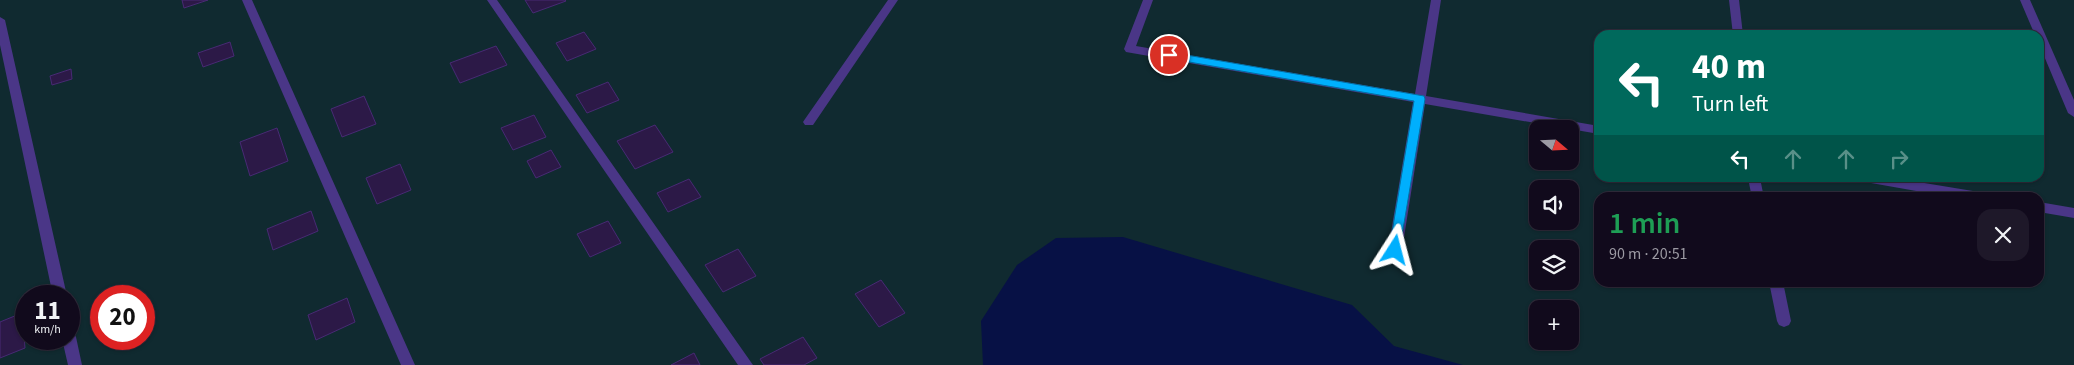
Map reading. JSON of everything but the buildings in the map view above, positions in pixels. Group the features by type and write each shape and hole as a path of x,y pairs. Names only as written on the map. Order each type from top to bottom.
{"lane":[{"path":"247,0 408,365"},
{"path":"492,0 746,365"},
{"path":"809,122 893,0"},
{"path":"1148,0 1130,48 1594,129"},
{"path":"1395,250 1436,0"},
{"path":"1734,0 1737,30"},
{"path":"2025,0 2038,30"},
{"path":"0,20 58,285"},
{"path":"2044,44 2074,113"},
{"path":"1893,182 1950,192"},
{"path":"2044,208 2074,213"},
{"path":"1777,287 1784,321"},
{"path":"72,350 75,365"}],"green space":[{"path":"0,0 2074,0 2074,365 0,365"}],"shaded area":[{"path":"1123,237 1352,305 1394,346 1463,365 983,365 981,321 1017,265 1056,238"}],"route":[{"path":"1169,55 1420,99 1395,250"}]}
